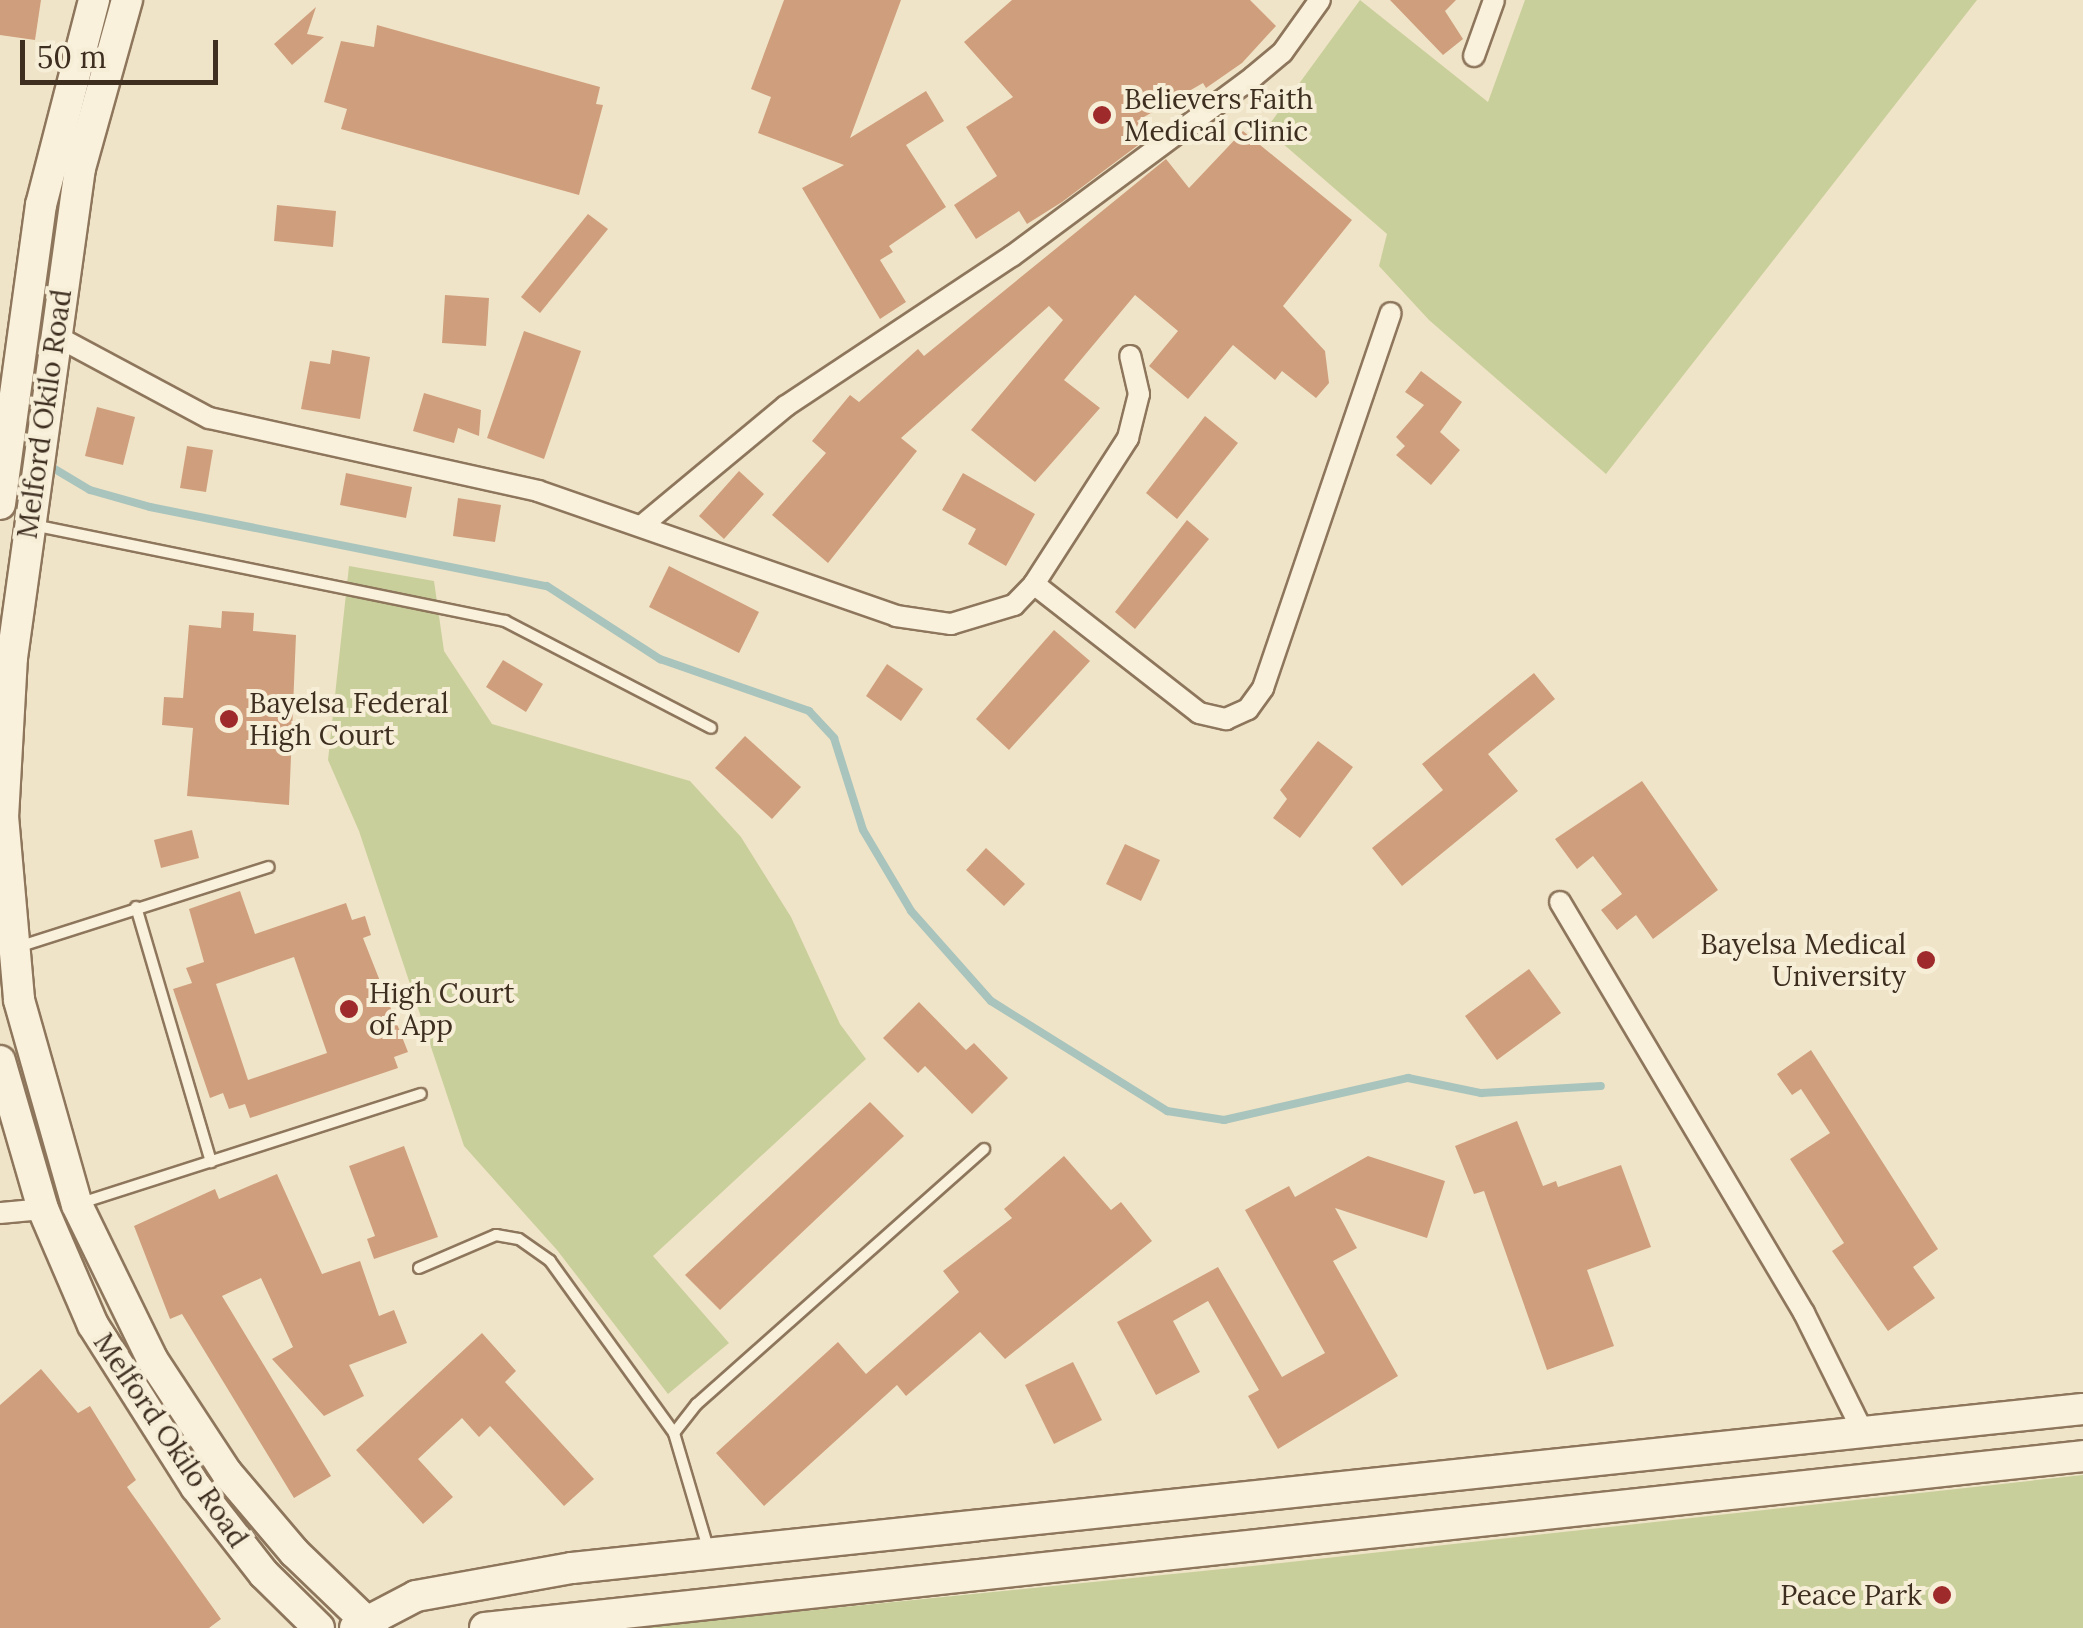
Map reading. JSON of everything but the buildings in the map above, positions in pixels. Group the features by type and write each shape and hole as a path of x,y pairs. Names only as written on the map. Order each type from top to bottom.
{"main road":[{"name":"Melford Okilo Road","path":"0,504 41,205 94,0"},
{"name":"Melford Okilo Road","path":"127,0 80,168 46,383 6,729 4,816 12,948 48,1116 77,1205 152,1359 226,1473 364,1625"},
{"name":"Melford Okilo Road","path":"0,1061 43,1210 93,1324 139,1403 264,1574 319,1628"},
{"path":"364,1625 416,1596 482,1581 2083,1410"},
{"path":"484,1628 2083,1456"}],"street":[{"path":"645,524 786,406 1012,256 1253,78 1282,53 1320,0"},
{"path":"1474,56 1494,0"},
{"path":"1034,584 1199,713 1226,719 1248,709 1263,688 1391,313"},
{"path":"54,335 209,418 538,491 645,524 896,616 952,624 1014,606 1034,584 1128,438 1140,394 1130,356"},
{"path":"1560,902 1804,1314 1862,1432"},
{"path":"0,1212 43,1210"}],"lane":[{"path":"29,525 505,621 710,728"},
{"path":"12,948 269,867"},
{"path":"136,907 210,1162"},
{"path":"77,1205 421,1094"},
{"path":"674,1433 698,1404 984,1149"},
{"path":"419,1268 496,1235 518,1239 550,1261 674,1433 709,1554"}],"green space":[{"path":"1360,0 1488,102 1525,0 1977,0 1606,474 1429,320 1379,266 1387,234 1266,129"},
{"path":"349,566 434,581 444,651 492,724 690,781 741,837 791,917 840,1024 866,1059 653,1256 729,1343 668,1394 557,1250 464,1146 359,831 328,760"},
{"path":"2083,1475 2083,1628 636,1628 1281,1563"}],"waterway":[{"path":"48,465 90,490 150,507 547,586 660,659 809,711 834,738 863,830 911,911 991,1001 1167,1111 1224,1120 1408,1078 1481,1093 1601,1086"}],"place":[{"name":"Believers Faith Medical Clinic","path":"1102,115"},
{"name":"Bayelsa Federal High Court","path":"229,719"},
{"name":"Bayelsa Medical University","path":"1926,960"},
{"name":"High Court of App","path":"349,1009"},
{"name":"Peace Park","path":"1942,1595"}]}
